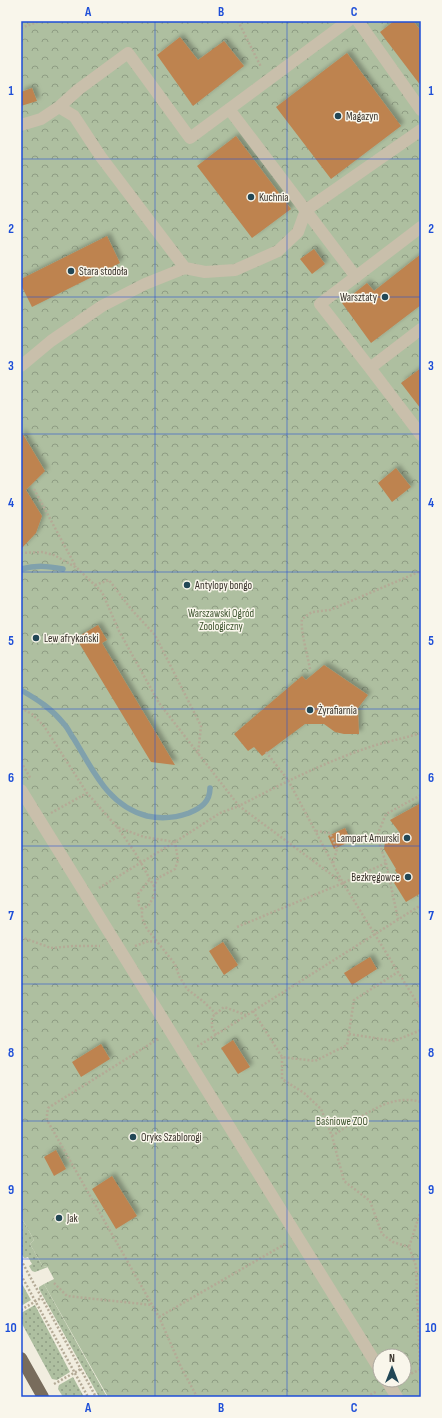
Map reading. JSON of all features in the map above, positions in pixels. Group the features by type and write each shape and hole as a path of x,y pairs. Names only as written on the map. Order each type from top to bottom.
{"main road":[{"path":"21,1358 43,1397"}],"street":[{"path":"21,126 41,119 59,107 80,89 128,53 190,138 348,21"},
{"path":"358,21 421,110"},
{"path":"59,107 74,116 101,157 185,268"},
{"path":"229,109 356,277"},
{"path":"21,366 51,341 102,306 145,284 185,268 205,272 235,270 278,251 298,232 306,210 421,130"},
{"path":"421,228 320,304 421,435"},
{"path":"370,368 421,329"},
{"path":"21,790 372,1357"},
{"path":"391,1388 397,1397"}],"path":[{"path":"21,28 40,21"},
{"path":"238,21 268,80"},
{"path":"34,488 76,568"},
{"path":"21,553 42,552 54,555 76,568 102,592 119,631 159,703 239,806 343,883"},
{"path":"310,669 304,633 301,626 302,619 312,612 330,610 421,571"},
{"path":"95,585 108,580 131,609 155,635 201,726 198,754"},
{"path":"21,708 32,714 44,726 87,793 116,827 141,862 154,886 155,894 149,905 142,909"},
{"path":"87,895 220,813 239,806 288,780 375,745 421,734"},
{"path":"266,752 288,780 343,883 398,972 420,1003 421,1009"},
{"path":"40,820 87,793"},
{"path":"398,920 386,863 377,836 386,814 421,795"},
{"path":"116,827 144,837 175,842"},
{"path":"316,831 330,833 337,849 333,863"},
{"path":"154,886 158,878 175,869 178,860 175,842"},
{"path":"237,927 343,883 386,863"},
{"path":"150,879 138,894 139,905 142,909 142,918 147,929 175,964 179,976 187,989 216,1014"},
{"path":"197,1397 181,1367 159,1317 47,1120 48,1108 159,1039 173,1034 198,1046 421,905"},
{"path":"22,939 51,948 99,946 113,940"},
{"path":"135,946 149,942 158,942"},
{"path":"282,1057 315,1061 347,1045 354,1000 398,972"},
{"path":"216,1035 212,1027 212,1017 224,1007 246,1015"},
{"path":"252,1012 282,1057 282,1079 304,1093 321,1109 332,1136 344,1181 370,1201 382,1234 393,1242 409,1247"},
{"path":"349,1034 394,1041 421,1030"},
{"path":"332,1136 375,1109 390,1102 407,1100 421,1102"},
{"path":"412,1373 421,1368 416,1266 409,1247 421,1210"},
{"path":"159,1317 298,1236"},
{"path":"21,1260 96,1397"},
{"path":"21,1275 88,1397"},
{"path":"54,1283 67,1296 152,1305"},
{"path":"21,1310 42,1298"},
{"path":"54,1384 80,1369"}],"green space":[{"name":"Warszawski Ogród Zoologiczny","path":"21,21 421,21 421,1397 108,1397 44,1284 54,1279 47,1266 43,1267 30,1244 34,1240 21,1217"},
{"path":"21,1217 34,1240 30,1244 43,1267 48,1267 35,1272 32,1271 29,1266 32,1264 28,1257 24,1258 21,1253"},
{"path":"21,1282 31,1300 21,1306"},
{"path":"44,1284 107,1397 99,1397 39,1289 39,1287"},
{"path":"35,1305 70,1372 57,1380 52,1379 21,1322 21,1313"},
{"path":"73,1377 84,1397 63,1397 58,1389 59,1385"}],"building":[{"path":"394,21 413,21 421,31 421,86 380,32"},
{"path":"180,37 198,60 224,41 244,66 193,106 157,55"},
{"name":"Magazyn","path":"347,53 401,126 331,179 276,107"},
{"path":"32,88 37,101 21,106 21,92"},
{"name":"Kuchnia","path":"236,136 291,209 252,238 197,166"},
{"name":"Stara stodoła","path":"107,236 120,263 32,307 21,285 21,279"},
{"path":"314,249 325,264 312,274 300,259"},
{"name":"Warsztaty","path":"421,254 421,305 371,343 342,303 367,283 374,291"},
{"path":"421,368 421,409 401,383"},
{"path":"21,431 45,471 26,490 42,516 36,533 21,549"},
{"path":"396,468 411,487 392,502 378,483"},
{"path":"98,625 107,640 102,643 175,765 151,762 76,638"},
{"name":"Żyrafiarnia","path":"324,665 368,695 358,708 359,734 344,734 335,732 324,724 305,724 262,756 254,747 248,751 234,734 302,676 306,680"},
{"path":"421,803 421,893 406,902 391,878 398,875 384,849 385,842 400,833 390,820"},
{"path":"345,828 351,841 334,849 328,836"},
{"path":"223,942 238,965 224,975 209,951"},
{"path":"370,957 377,969 352,985 344,973"},
{"path":"233,1040 250,1067 238,1074 221,1048"},
{"path":"101,1044 110,1059 81,1077 72,1062"},
{"path":"56,1150 66,1169 54,1176 44,1157"},
{"path":"112,1176 137,1216 116,1229 92,1189"}],"waterway":[{"path":"21,569 42,566 63,569"},
{"path":"21,690 44,705 59,718 67,727 103,785 122,804 133,811 158,818 184,815 197,809 207,801 210,788"}],"place":[{"name":"Magazyn","path":"338,116"},
{"name":"Kuchnia","path":"251,197"},
{"name":"Stara stodoła","path":"71,271"},
{"name":"Warsztaty","path":"385,297"},
{"name":"Antylopy bongo","path":"187,585"},
{"name":"Lew afrykański","path":"36,638"},
{"name":"Żyrafiarnia","path":"310,710"},
{"name":"Lampart Amurski","path":"407,838"},
{"name":"Bezkręgowce","path":"408,877"},
{"name":"Oryks Szablorogi","path":"133,1137"},
{"name":"Jak","path":"59,1218"}],"park label":[{"name":"Baśniowe ZOO","path":"342,1121"}]}
